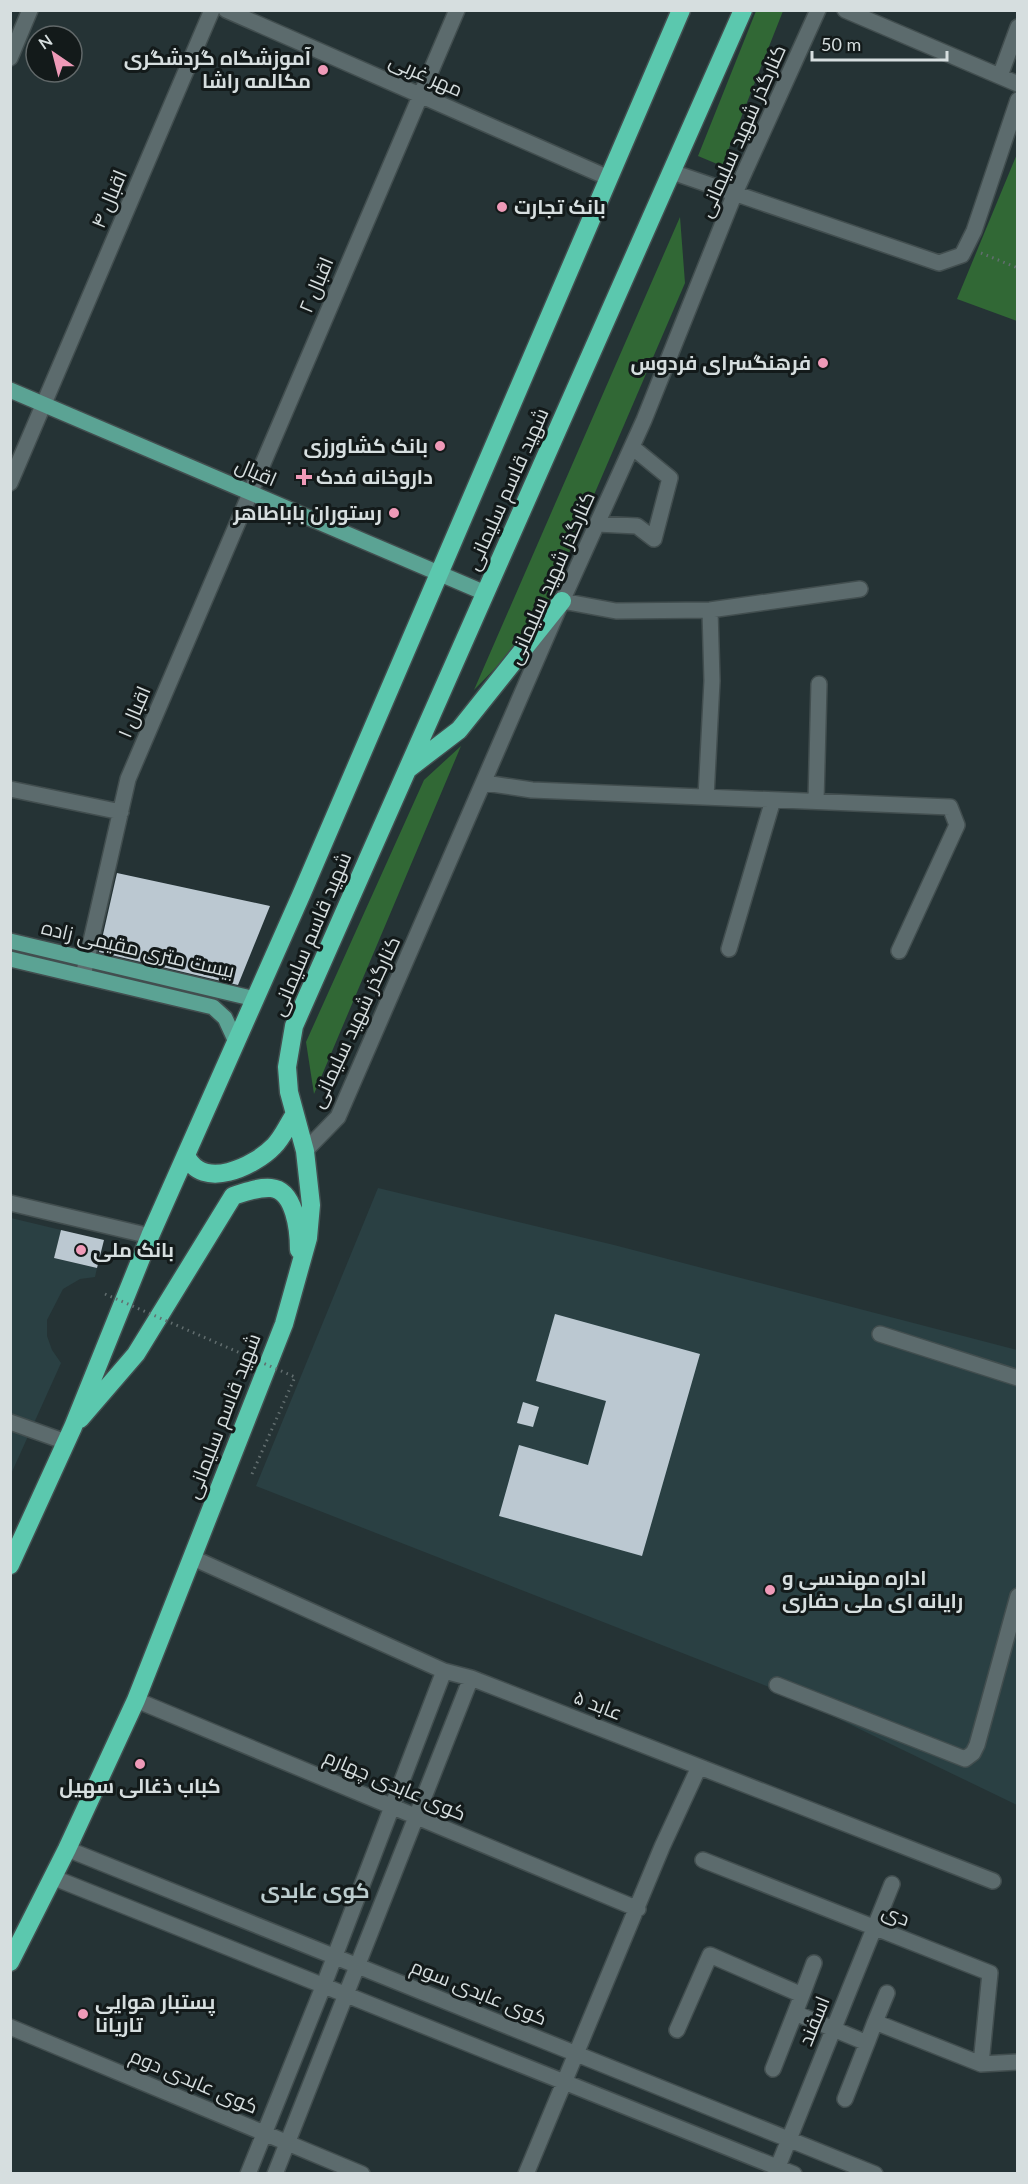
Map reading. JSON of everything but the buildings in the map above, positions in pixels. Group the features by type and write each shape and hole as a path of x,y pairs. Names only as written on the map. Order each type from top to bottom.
{"highway":[{"name":"شهید قاسم سلیمانی","path":"11,1561 69,1435 150,1236 440,573 681,10"},
{"name":"شهید قاسم سلیمانی","path":"10,1962 67,1849 135,1700 284,1324 298,1269 309,1238 311,1205 305,1151 289,1092 287,1067 294,1026 743,10"},
{"path":"407,770 459,730 562,602"},
{"path":"186,1155 190,1164 206,1173 236,1171 275,1145 295,1114"},
{"path":"69,1435 136,1354 233,1196 252,1190 273,1188 284,1195 293,1208 299,1235 298,1269"}],"main road":[{"name":"اقبال","path":"10,390 485,593"},
{"name":"بیست متری مقیمی زاده","path":"10,941 255,999"},
{"path":"10,959 213,1007 225,1018 236,1042"}],"street":[{"path":"10,58 30,10"},
{"name":"اقبال ۴","path":"10,483 212,10"},
{"name":"مهر غربی","path":"226,10 609,178"},
{"name":"اقبال ۲","path":"250,492 457,10"},
{"name":"کنارگذر شهید سلیمانی","path":"305,1151 338,1117 562,602 632,447 735,193 818,10"},
{"path":"845,10 1017,84"},
{"path":"1000,76 1017,27"},
{"path":"672,172 939,263 962,255 974,231 1017,100"},
{"path":"597,524 637,526 654,539 670,478 632,447"},
{"name":"اقبال ۱","path":"83,976 128,779 250,492"},
{"path":"562,602 616,611 710,610 860,589"},
{"path":"706,797 712,681 710,610"},
{"path":"816,801 819,684"},
{"path":"485,783 532,790 950,807 957,825 899,951"},
{"path":"10,789 121,812"},
{"path":"729,948 773,800"},
{"path":"10,1203 150,1236"},
{"path":"880,1334 1017,1378"},
{"path":"10,1422 69,1435"},
{"name":"عابد ۵","path":"193,1558 444,1671 471,1678 993,1881"},
{"path":"777,1685 965,1759 973,1753 977,1745 1017,1596"},
{"path":"248,2174 335,1957 444,1671"},
{"path":"275,2174 471,1678"},
{"name":"کوی عابدی چهارم","path":"135,1700 638,1909"},
{"path":"526,2174 563,2082 699,1767"},
{"name":"کوی عابدی سوم","path":"67,1849 875,2174"},
{"name":"دی","path":"703,1860 990,1973 981,2064"},
{"path":"52,1877 776,2170 795,2174"},
{"name":"اسفند","path":"776,2170 892,1884"},
{"path":"677,2030 710,1955 802,1995"},
{"path":"773,2069 814,1964"},
{"path":"845,2099 887,1993"},
{"path":"795,2013 867,2043"},
{"path":"874,2022 981,2064 1017,2062"},
{"name":"کوی عابدی دوم","path":"10,2027 362,2174"}],"path":[{"path":"966,247 1017,268"},
{"path":"105,1294 295,1377 252,1473"}],"shaded area":[{"name":"اداره مهندسی و رایانه ای ملی حفاری","path":"378,1188 614,1245 1017,1350 1017,1805 787,1694 256,1486"},
{"path":"11,1218 61,1230 54,1258 97,1268 95,1277 80,1279 63,1289 47,1320 47,1336 52,1350 61,1363 11,1474"}],"green space":[{"path":"756,11 783,11 722,166 698,156"},
{"path":"1017,154 1018,321 957,299"},
{"path":"680,217 685,283 539,623 474,690"},
{"path":"461,746 314,1094 306,1042 424,780"}],"place":[{"name":"آموزشگاه گردشگری مکالمه راشا","path":"323,70"},
{"name":"بانک تجارت","path":"502,207"},
{"name":"فرهنگسرای فردوس","path":"823,363"},
{"name":"بانک کشاورزی","path":"440,446"},
{"name":"داروخانه فدک","path":"304,477"},
{"name":"رستوران باباطاهر","path":"394,513"},
{"name":"بانک ملی","path":"81,1250"},
{"name":"اداره مهندسی و رایانه ای ملی حفاری","path":"770,1590"},
{"name":"کباب ذغالی سهیل","path":"140,1764"},
{"name":"پستبار هوایی تاریانا","path":"83,2014"}],"district":[{"name":"کوی عابدی","path":"315,1891"}]}
